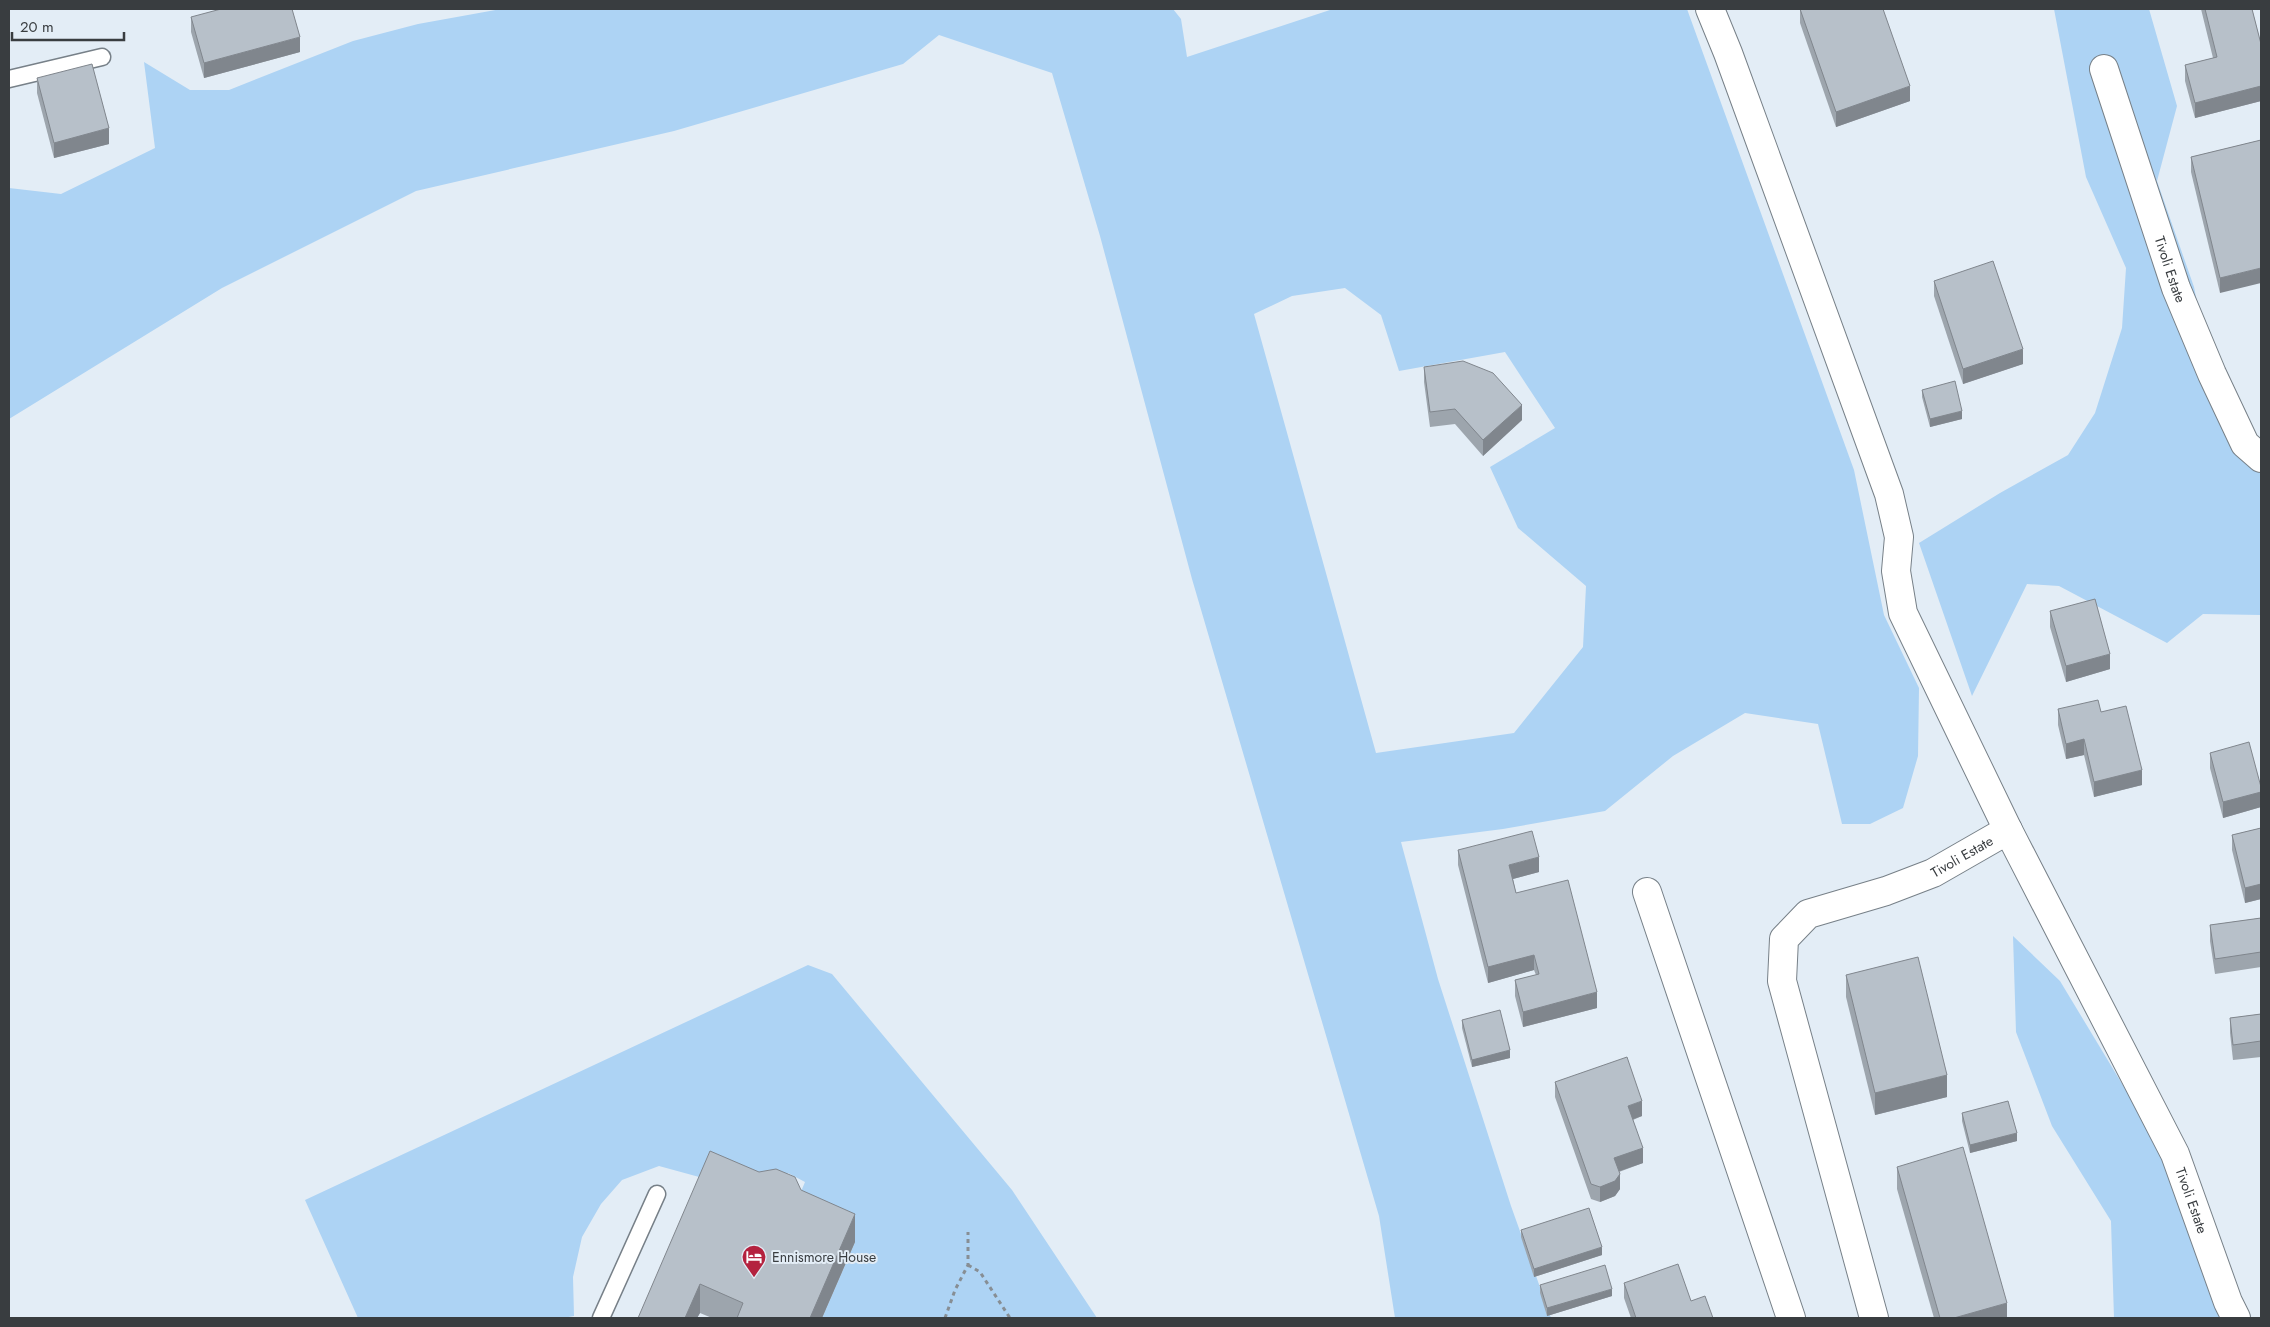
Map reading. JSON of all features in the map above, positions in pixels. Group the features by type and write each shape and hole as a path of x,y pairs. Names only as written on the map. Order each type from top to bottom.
{"street":[{"path":"1710,9 1732,62 1889,494 1900,536 1896,571 1903,613 2008,830"},
{"name":"Tivoli Estate","path":"2104,69 2176,288 2212,374 2245,444 2261,458"},
{"name":"Tivoli Estate","path":"1874,1318 1782,981 1784,939 1808,914 1886,891 1933,873 2008,830 2175,1154 2228,1302 2236,1318"},
{"path":"1647,892 1791,1318"}],"lane":[{"path":"9,79 102,57"},
{"path":"601,1318 657,1194"}],"path":[{"path":"945,1318 955,1290 968,1265 968,1232"},
{"path":"968,1265 980,1272 1010,1318"}],"shaded area":[{"path":"501,9 1173,9 1181,19 1187,57 1333,9 1687,9 1854,470 1884,615 1919,688 1918,756 1903,808 1870,824 1842,824 1818,724 1745,713 1673,756 1605,811 1503,829 1401,842 1438,979 1511,1206 1551,1318 1395,1318 1379,1216 1192,579 1100,236 1052,73 939,35 903,64 674,131 416,191 222,288 9,419 9,188 61,194 155,148 144,62 190,90 229,90 353,41 418,24","holes":["1345,288 1381,315 1399,371 1505,352 1555,428 1490,467 1518,528 1586,586 1583,647 1514,733 1376,753 1254,314 1292,296"]},
{"path":"2054,9 2149,9 2177,106 2157,181 2194,287 2223,430 2261,468 2261,615 2203,614 2167,643 2059,586 2027,584 1972,696 1919,543 2000,493 2068,455 2095,413 2122,328 2126,268 2086,177"},
{"path":"2013,936 2060,981 2168,1160 2224,1318 2114,1318 2111,1221 2052,1126 2016,1032"},
{"path":"808,965 832,974 1012,1190 1097,1318 822,1318 855,1242 795,1206 805,1182 788,1173 776,1198 659,1166 622,1180 601,1204 582,1237 573,1277 574,1316 563,1318 358,1318 305,1200"}],"building":[{"path":"221,9 292,9 300,37 204,63 191,17"},
{"path":"1800,9 1883,9 1910,86 1836,112"},
{"path":"2205,9 2252,9 2261,44 2261,86 2195,103 2185,65 2217,57"},
{"path":"92,64 109,128 54,143 37,78"},
{"path":"2261,140 2261,268 2220,278 2191,157"},
{"path":"1993,261 2023,349 1963,369 1934,281"},
{"path":"1463,361 1493,373 1522,405 1483,440 1455,409 1430,412 1424,367"},
{"path":"1955,381 1962,411 1930,419 1922,390"},
{"path":"2095,599 2110,654 2066,666 2050,611"},
{"path":"2098,700 2101,712 2126,706 2142,770 2094,782 2084,739 2066,744 2058,709"},
{"path":"2249,742 2261,792 2223,802 2210,753"},
{"path":"2261,828 2261,884 2245,888 2232,835"},
{"path":"1532,831 1539,857 1509,865 1516,893 1568,880 1597,992 1523,1012 1515,980 1539,974 1534,955 1488,967 1458,850"},
{"path":"2261,918 2261,952 2215,959 2210,925"},
{"path":"1918,957 1947,1075 1875,1093 1846,975"},
{"path":"1500,1010 1510,1050 1472,1060 1462,1020"},
{"path":"2261,1014 2261,1041 2233,1045 2230,1018"},
{"path":"1627,1057 1642,1101 1628,1106 1643,1148 1614,1158 1620,1174 1615,1181 1600,1187 1591,1184 1555,1082"},
{"path":"2008,1101 2017,1133 1970,1145 1962,1113"},
{"path":"1963,1147 2007,1303 1954,1318 1940,1318 1897,1167"},
{"name":"Ennismore House","path":"710,1151 759,1172 776,1169 795,1177 801,1190 855,1214 810,1318 737,1318 743,1303 700,1284 685,1318 638,1318"},
{"path":"1589,1208 1602,1247 1534,1269 1521,1230"},
{"path":"1678,1264 1691,1301 1705,1296 1713,1318 1636,1318 1624,1283"},
{"path":"1605,1265 1612,1289 1547,1308 1540,1285"}],"place":[{"name":"Ennismore House","path":"754,1278"}]}
